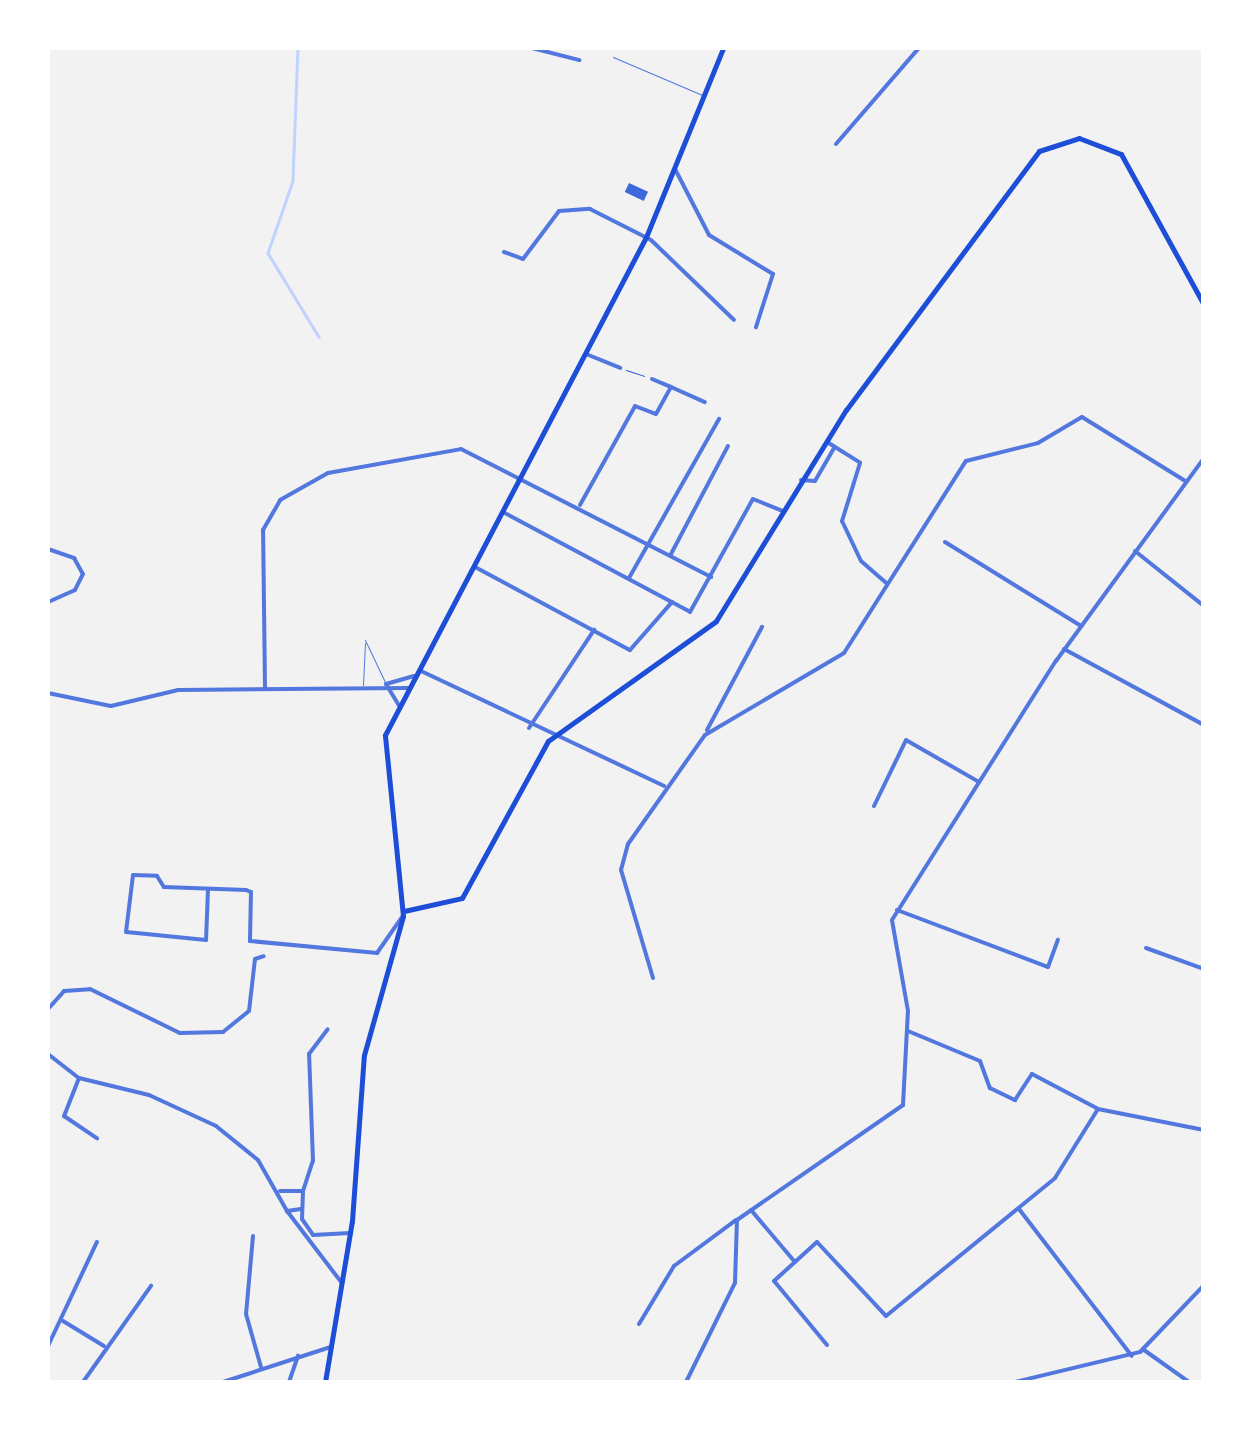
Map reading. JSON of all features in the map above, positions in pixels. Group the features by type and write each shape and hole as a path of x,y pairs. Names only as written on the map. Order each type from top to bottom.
{"main road":[{"path":"326,1382 350,1233 364,1055 404,913 384,751 416,673 646,237 723,48"},
{"path":"404,913 442,910 465,895 550,738 708,628 826,442 992,203 1054,142 1088,138 1125,158 1204,306"}],"street":[{"path":"532,48 579,60"},
{"path":"836,144 919,48"},
{"path":"675,169 709,235 772,274 756,327"},
{"path":"504,252 510,261 527,257 571,206 646,237 734,320"},
{"path":"586,354 620,368"},
{"path":"652,379 705,402"},
{"path":"580,505 634,408 656,414 671,387"},
{"path":"705,734 832,666 887,584 946,483 980,452 1038,443 1078,417 1187,482"},
{"path":"629,578 719,419"},
{"path":"826,442 860,466 842,510 844,531 887,584"},
{"path":"672,554 728,446"},
{"path":"801,480 815,481 835,447"},
{"path":"265,688 261,539 288,493 328,473 436,448 522,473 711,577"},
{"path":"639,1324 674,1266 899,1110 908,1032 888,934 897,910 1064,649 1204,458"},
{"path":"503,512 690,612 753,499 782,511"},
{"path":"945,542 1080,626"},
{"path":"48,548 74,558 83,574 76,588 48,602"},
{"path":"1136,551 1204,606"},
{"path":"474,566 630,650 672,602"},
{"path":"654,978 622,870 664,786 705,734 762,627"},
{"path":"528,728 594,630"},
{"path":"1064,649 1204,724"},
{"path":"386,684 416,673 528,728 664,786"},
{"path":"48,693 115,706 166,691 364,684 409,688"},
{"path":"386,684 399,707"},
{"path":"874,806 906,740 979,782"},
{"path":"208,889 206,940 126,932 130,876 250,892 250,942 377,953 404,913"},
{"path":"897,910 1048,967 1058,940"},
{"path":"1146,948 1204,969"},
{"path":"48,1009 64,991 90,989 180,1033 217,1033 249,1011 255,959 264,956"},
{"path":"328,1029 309,1054 313,1161 301,1209 306,1229 325,1239 350,1233"},
{"path":"908,1032 980,1061 990,1088 1015,1100 1032,1074 1098,1109 1204,1130"},
{"path":"48,1054 80,1078 206,1121 248,1150 280,1191 287,1211 342,1284"},
{"path":"80,1078 64,1116 97,1138"},
{"path":"827,1344 774,1281 817,1242 881,1316 1019,1209 1078,1154 1098,1109"},
{"path":"280,1191 303,1190"},
{"path":"287,1211 301,1209"},
{"path":"1019,1209 1132,1356"},
{"path":"751,1210 795,1262"},
{"path":"686,1382 735,1282 737,1220"},
{"path":"253,1236 246,1314 261,1366"},
{"path":"318,1252 325,1239"},
{"path":"48,1346 97,1242"},
{"path":"1015,1382 1144,1350 1204,1285"},
{"path":"83,1382 104,1346 151,1286"},
{"path":"63,1321 104,1346"},
{"path":"223,1382 261,1366 332,1347"},
{"path":"1144,1350 1189,1382"},
{"path":"289,1382 298,1356"},
{"path":"1045,1382 1050,1375"}],"lane":[{"path":"613,56 704,96"},
{"path":"364,684 365,640 386,684"}],"path":[{"path":"620,368 652,379"}],"building":[{"path":"629,183 648,192 644,201 625,192"}],"waterway":[{"path":"298,48 293,181 268,253 319,337"}]}
